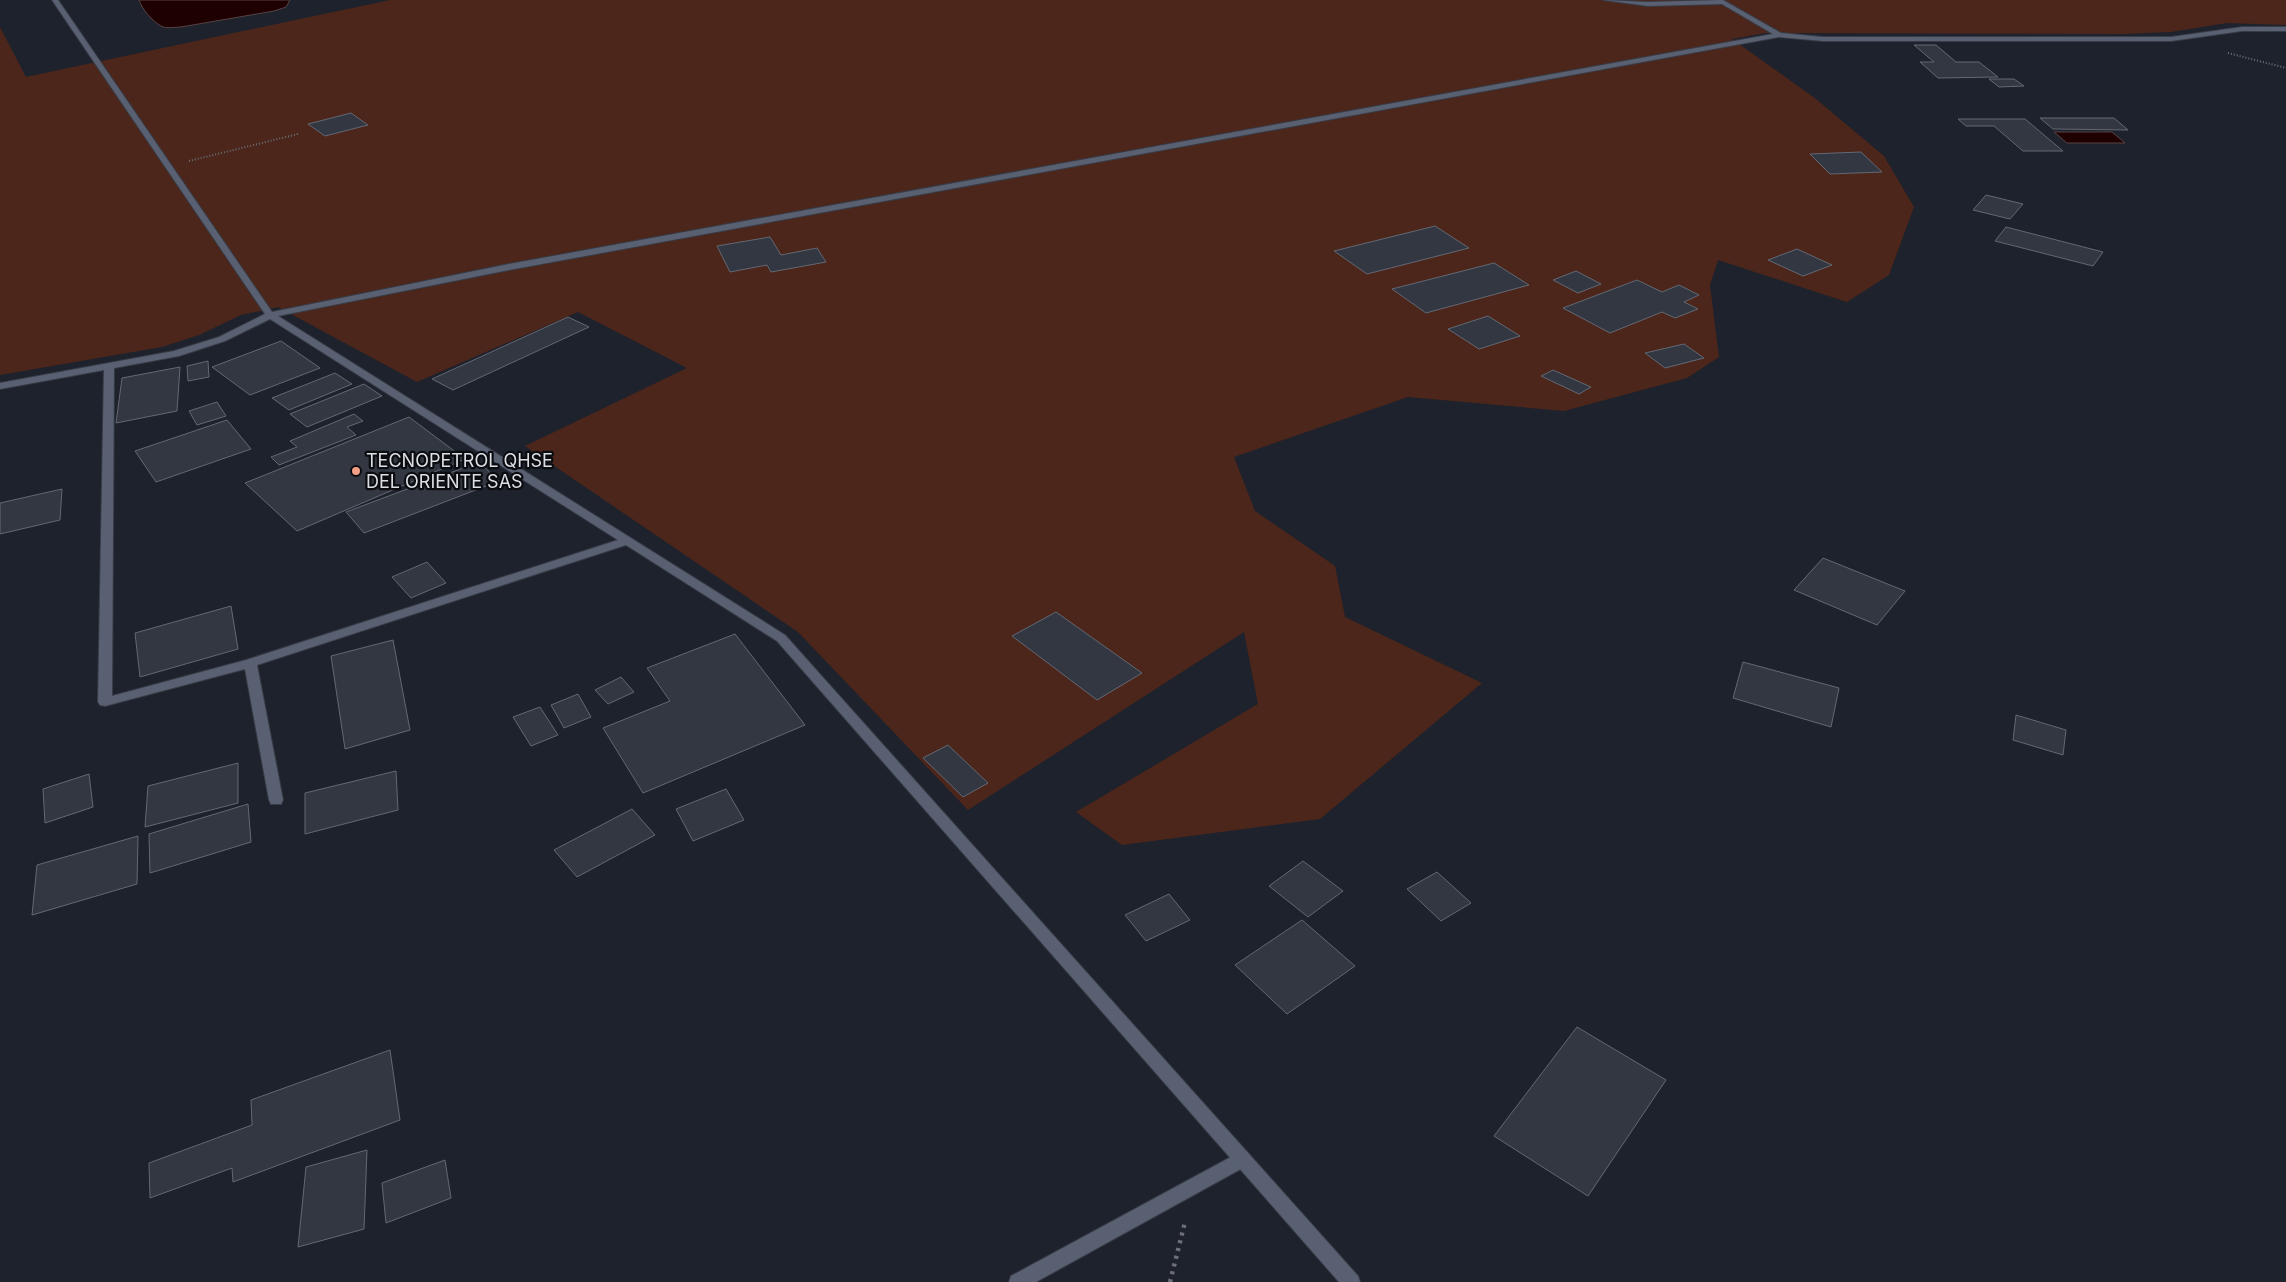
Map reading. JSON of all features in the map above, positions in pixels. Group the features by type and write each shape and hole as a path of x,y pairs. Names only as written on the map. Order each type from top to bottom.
{"street":[{"path":"55,0 270,315 781,638 1351,1282"},
{"path":"1606,0 1648,4 1720,1 1779,35"},
{"path":"0,386 176,354 222,339 270,315 519,265 1779,35 1823,39 2171,39 2242,29 2286,30"},
{"path":"109,366 105,702 250,663 626,540"},
{"path":"250,663 276,800"},
{"path":"1018,1282 1242,1160"}],"path":[{"path":"169,166 298,134"},
{"path":"1170,1282 1183,1237 1188,1189"}],"shaded area":[{"path":"139,0 290,0 286,7 274,11 168,28 161,26 151,18"},
{"path":"390,0 2286,0 2286,25 2227,23 2171,32 2125,34 1765,33 1732,39 1816,99 1884,156 1914,207 1889,275 1847,302 1718,260 1710,285 1719,357 1687,378 1564,411 1408,397 1234,457 1255,511 1335,566 1345,617 1482,683 1320,819 1122,845 1076,812 1258,704 1244,632 968,810 798,632 525,446 687,368 578,312 417,382 278,307 241,315 199,335 162,347 0,375 0,27 26,77"},
{"path":"2054,132 2112,132 2125,143 2067,143"}],"building":[{"path":"1914,45 1936,45 1956,62 1979,62 1998,77 1938,78 1920,62 1934,62"},
{"path":"1989,79 2014,79 2024,86 1999,87"},
{"path":"351,113 368,125 325,136 308,124"},
{"path":"2040,118 2114,118 2128,130 2053,129"},
{"path":"1958,119 2025,119 2063,151 2023,151 1994,126 1966,126"},
{"path":"1861,152 1882,172 1830,174 1810,154"},
{"path":"1986,195 2023,204 2010,219 1973,210"},
{"path":"1435,226 1469,248 1367,274 1334,251"},
{"path":"2006,227 2103,252 2093,266 1995,241"},
{"path":"770,237 781,255 817,248 826,262 771,272 767,265 730,272 717,246"},
{"path":"1797,249 1832,265 1803,276 1768,260"},
{"path":"1494,263 1529,285 1426,313 1392,289"},
{"path":"1576,271 1601,284 1578,293 1553,280"},
{"path":"1637,280 1662,292 1679,285 1699,295 1684,302 1698,309 1675,318 1662,312 1610,333 1563,308"},
{"path":"1488,316 1520,336 1479,349 1448,329"},
{"path":"568,317 589,327 453,390 432,379"},
{"path":"281,341 320,368 250,395 212,367"},
{"path":"1684,344 1704,358 1665,368 1645,353"},
{"path":"208,361 209,377 188,381 187,366"},
{"path":"180,367 177,411 116,423 122,378"},
{"path":"1553,370 1591,387 1579,394 1541,376"},
{"path":"335,373 352,384 289,410 272,398"},
{"path":"364,384 382,396 307,427 290,414"},
{"path":"217,402 226,416 197,425 189,411"},
{"path":"354,414 363,421 347,427 356,435 279,465 271,457 297,447 290,441"},
{"name":"TECNOPETROL QHSE DEL ORIENTE SAS","path":"409,417 465,459 297,531 245,483"},
{"path":"227,420 251,449 156,482 135,451"},
{"path":"479,462 499,481 364,533 346,512"},
{"path":"62,489 60,520 0,534 0,503"},
{"path":"1823,558 1905,591 1877,625 1794,590"},
{"path":"427,562 446,583 411,598 392,577"},
{"path":"231,606 238,649 140,677 135,633"},
{"path":"1056,612 1142,673 1097,700 1012,636"},
{"path":"735,634 805,725 643,793 603,728 670,701 647,668"},
{"path":"393,640 410,730 345,749 331,656"},
{"path":"1743,662 1839,688 1831,727 1733,698"},
{"path":"621,677 634,692 608,704 595,690"},
{"path":"578,694 591,717 564,728 551,705"},
{"path":"540,707 558,735 531,746 513,717"},
{"path":"2016,715 2066,730 2063,755 2013,740"},
{"path":"948,745 988,783 963,797 923,758"},
{"path":"238,763 238,803 145,827 148,786"},
{"path":"396,771 398,810 305,834 305,793"},
{"path":"89,774 93,807 45,823 43,789"},
{"path":"726,789 744,820 693,841 676,809"},
{"path":"248,804 251,842 150,873 149,834"},
{"path":"632,809 655,835 577,877 554,850"},
{"path":"138,836 137,884 32,915 37,865"},
{"path":"1303,861 1343,891 1308,917 1269,886"},
{"path":"1437,872 1471,903 1441,921 1407,889"},
{"path":"1169,894 1190,920 1146,941 1125,915"},
{"path":"1302,920 1355,966 1287,1014 1235,965"},
{"path":"1577,1027 1666,1080 1588,1196 1494,1136"},
{"path":"390,1050 400,1120 233,1182 232,1168 150,1198 149,1163 252,1125 251,1100"},
{"path":"367,1150 364,1229 298,1247 306,1167"},
{"path":"445,1160 451,1198 386,1223 382,1183"}],"place":[{"name":"TECNOPETROL QHSE DEL ORIENTE SAS","path":"356,471"}]}
